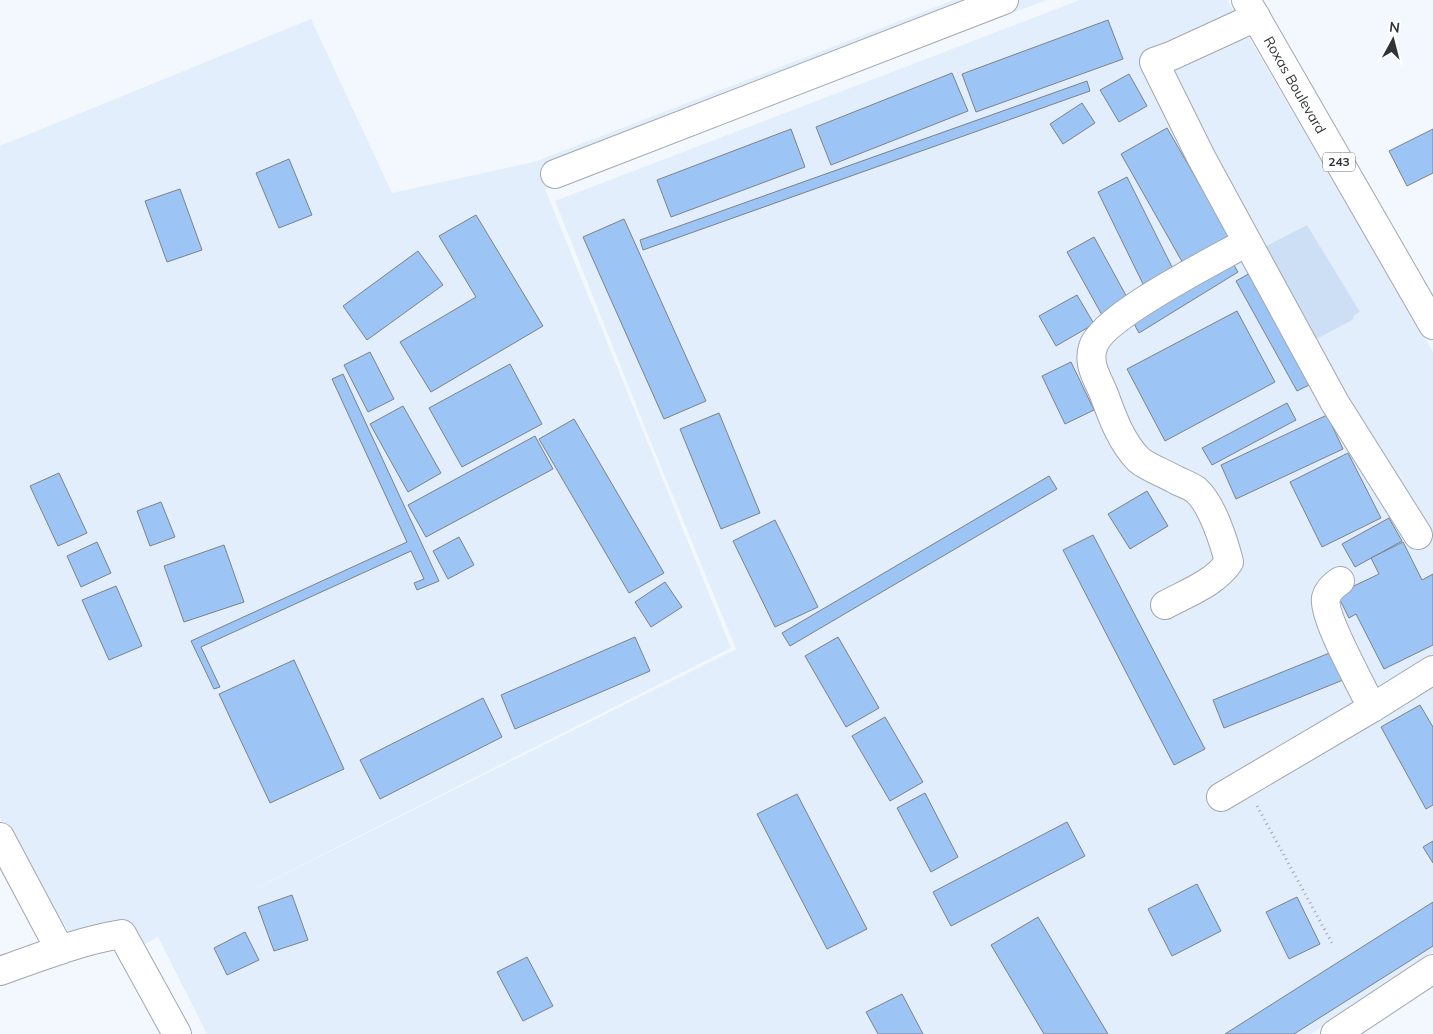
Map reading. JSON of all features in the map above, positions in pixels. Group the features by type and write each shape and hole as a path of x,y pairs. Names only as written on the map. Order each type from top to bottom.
{"street":[{"path":"555,174 1004,0"},
{"path":"1251,8 1171,56 1154,62 1201,157 1335,403 1418,535"},
{"name":"Roxas Boulevard","path":"1251,8 1433,325"},
{"path":"1165,605 1214,578 1224,570 1229,562 1224,543 1212,514 1196,490 1140,461 1127,443 1113,419 1104,393 1095,377 1091,361 1093,346 1117,318 1141,302 1247,242"},
{"path":"1340,580 1330,588 1326,598 1326,608 1372,708"},
{"path":"1221,798 1433,670"},
{"path":"0,837 60,950"},
{"path":"0,971 96,938 122,934 177,1034"},
{"path":"1335,1034 1433,970"}],"path":[{"path":"1245,784 1332,943"}],"shaded area":[{"path":"954,0 1047,0 545,189 731,648 225,904 736,649 555,201 1080,0 1227,0 1433,352 1433,952 1311,1034 207,1034 158,937 143,945 68,931 0,818 0,146 311,19 392,193 534,162"},
{"path":"1307,225 1360,312 1353,316 1354,319 1311,342 1261,249"}],"building":[{"path":"1108,20 1123,59 976,112 962,74"},
{"path":"952,73 968,111 831,165 816,127"},
{"path":"1129,74 1147,106 1119,122 1100,90"},
{"path":"1087,81 1090,91 643,250 640,240"},
{"path":"1082,103 1095,123 1063,144 1050,124"},
{"path":"1167,128 1204,192 1209,189 1236,236 1184,265 1121,154"},
{"path":"791,129 805,167 671,217 657,180"},
{"path":"1433,129 1433,173 1407,186 1389,151"},
{"path":"289,159 312,215 279,228 256,173"},
{"path":"1127,177 1173,269 1143,284 1098,192"},
{"path":"180,189 202,250 167,262 145,201"},
{"path":"476,215 543,326 431,392 400,342 476,297 439,236"},
{"path":"624,219 706,401 664,419 583,237"},
{"path":"1094,237 1129,301 1102,315 1067,252"},
{"path":"418,251 443,285 367,340 343,306"},
{"path":"1231,260 1238,272 1139,333 1132,320"},
{"path":"1252,272 1313,383 1297,391 1236,281"},
{"path":"1077,295 1094,324 1056,346 1039,316"},
{"path":"1237,311 1275,382 1165,441 1127,369"},
{"path":"370,352 394,399 368,412 344,365"},
{"path":"1071,362 1094,410 1065,424 1042,376"},
{"path":"510,364 542,424 462,467 429,408"},
{"path":"343,374 439,581 417,590 414,583 424,579 411,551 201,647 220,687 214,689 191,641 407,542 332,379"},
{"path":"1287,403 1296,420 1212,465 1202,448"},
{"path":"403,406 441,473 408,492 370,424"},
{"path":"719,413 760,513 721,529 680,429"},
{"path":"1327,415 1343,449 1236,499 1221,465"},
{"path":"574,419 664,573 629,593 539,439"},
{"path":"535,436 553,469 426,537 408,505"},
{"path":"1348,453 1381,518 1322,547 1290,482"},
{"path":"59,473 87,533 58,546 30,486"},
{"path":"1049,476 1057,489 790,646 782,633"},
{"path":"1147,491 1168,526 1130,549 1108,514"},
{"path":"161,502 175,537 150,546 137,511"},
{"path":"1389,518 1402,541 1355,567 1342,544"},
{"path":"775,520 818,607 775,627 733,541"},
{"path":"1093,535 1205,749 1174,765 1063,550"},
{"path":"459,537 474,565 448,579 433,551"},
{"path":"97,542 111,573 81,587 67,556"},
{"path":"1403,542 1422,580 1433,574 1433,645 1384,669 1356,614 1349,618 1337,594 1379,574 1371,558"},
{"path":"224,545 244,602 184,622 164,566"},
{"path":"665,582 682,607 651,627 635,602"},
{"path":"116,586 142,646 109,660 82,600"},
{"path":"635,637 650,671 515,729 501,695"},
{"path":"838,637 879,708 846,727 805,656"},
{"path":"1332,652 1348,678 1224,728 1213,700"},
{"path":"294,660 344,769 270,803 219,694"},
{"path":"483,698 502,737 380,799 360,760"},
{"path":"1420,705 1433,727 1433,805 1426,809 1381,727"},
{"path":"885,717 923,782 890,801 852,736"},
{"path":"925,793 958,857 931,872 897,808"},
{"path":"797,794 867,929 827,949 757,814"},
{"path":"1067,822 1085,856 951,926 933,892"},
{"path":"1433,841 1433,863 1423,847"},
{"path":"1197,884 1221,931 1172,956 1148,909"},
{"path":"292,895 308,940 274,951 258,907"},
{"path":"1297,897 1320,944 1289,959 1266,912"},
{"path":"1433,902 1433,946 1294,1034 1225,1034"},
{"path":"1038,917 1108,1034 1044,1034 991,945"},
{"path":"245,932 259,960 227,975 214,948"},
{"path":"527,957 553,1006 523,1021 497,972"},
{"path":"902,994 923,1034 878,1034 866,1012"}]}
